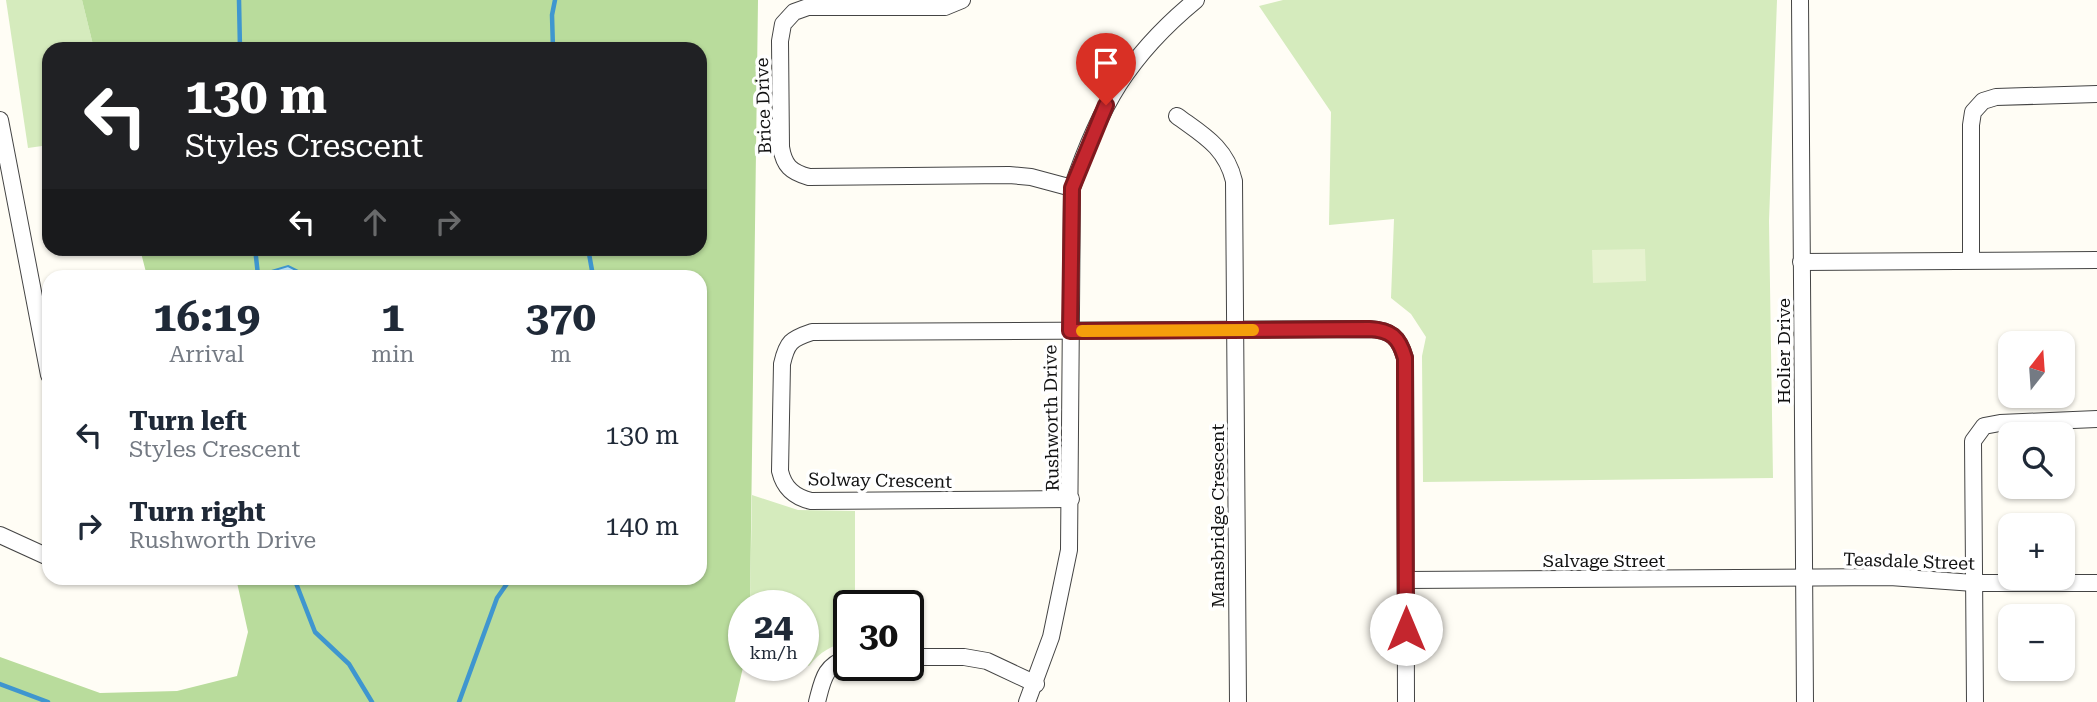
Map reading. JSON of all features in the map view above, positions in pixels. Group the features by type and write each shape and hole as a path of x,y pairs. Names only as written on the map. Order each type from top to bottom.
{"street":[{"name":"Brice Drive","path":"962,0 945,7 808,7 794,12 783,24 780,41 780,147 783,161 792,172 809,177 1009,175 1031,177 1072,188"},
{"name":"Rushworth Drive","path":"1027,702 1051,637 1069,550 1072,188 1091,139 1119,82 1159,33 1196,0"},
{"name":"Holier Drive","path":"1800,0 1805,702"},
{"path":"1971,260 1970,137 1973,112 1983,102 1996,97 2097,94"},
{"name":"Mansbridge Crescent","path":"1177,116 1214,144 1231,165 1234,181 1238,702"},
{"path":"0,120 7,202 42,345"},
{"path":"1801,262 2097,260"},
{"path":"1070,331 1384,330 1395,335 1405,358 1406,702"},
{"name":"Solway Crescent","path":"1070,331 812,332 796,337 786,348 782,364 780,471 788,489 799,498 811,501 1071,499"},
{"path":"1975,702 1973,441 1983,426 2097,419"},
{"path":"0,535 42,554"},
{"name":"Teasdale Street","path":"1803,578 1890,577 1975,583 2097,583"},
{"name":"Salvage Street","path":"1406,580 1803,578"},
{"path":"924,656 964,657 988,661 1035,684"},
{"path":"817,702 828,669 833,665"}],"green space":[{"path":"6,0 82,0 92,42 42,42 42,146 28,148"},
{"path":"82,0 758,0 750,590 728,590 728,681 740,681 735,702 0,702 0,657 100,693 177,691 237,676 248,632 238,585 707,585 707,270 296,270 288,266 276,270 145,270 142,256 707,256 707,42 92,42"},
{"path":"1283,0 1777,0 1769,221 1773,478 1423,482 1422,356 1426,337 1411,314 1391,298 1394,219 1329,225 1331,112 1259,6"},
{"path":"1645,249 1646,281 1593,283 1592,250"},
{"path":"752,495 798,510 855,511 855,590 833,590 833,647 819,655 819,590 750,590"}],"water":[{"path":"288,266 296,270 275,270"}],"waterway":[{"path":"239,0 240,42"},
{"path":"553,42 552,15 555,0"},
{"path":"256,256 257,270"},
{"path":"589,256 592,270"},
{"path":"297,585 315,632 349,664 372,702"},
{"path":"459,702 497,598 506,585"},
{"path":"0,684 48,702"}],"slow traffic":[{"path":"1082,331 1253,330"}],"route":[{"path":"1106,105 1072,188 1070,331 1369,329 1384,330 1395,335 1405,358 1406,629"}]}
